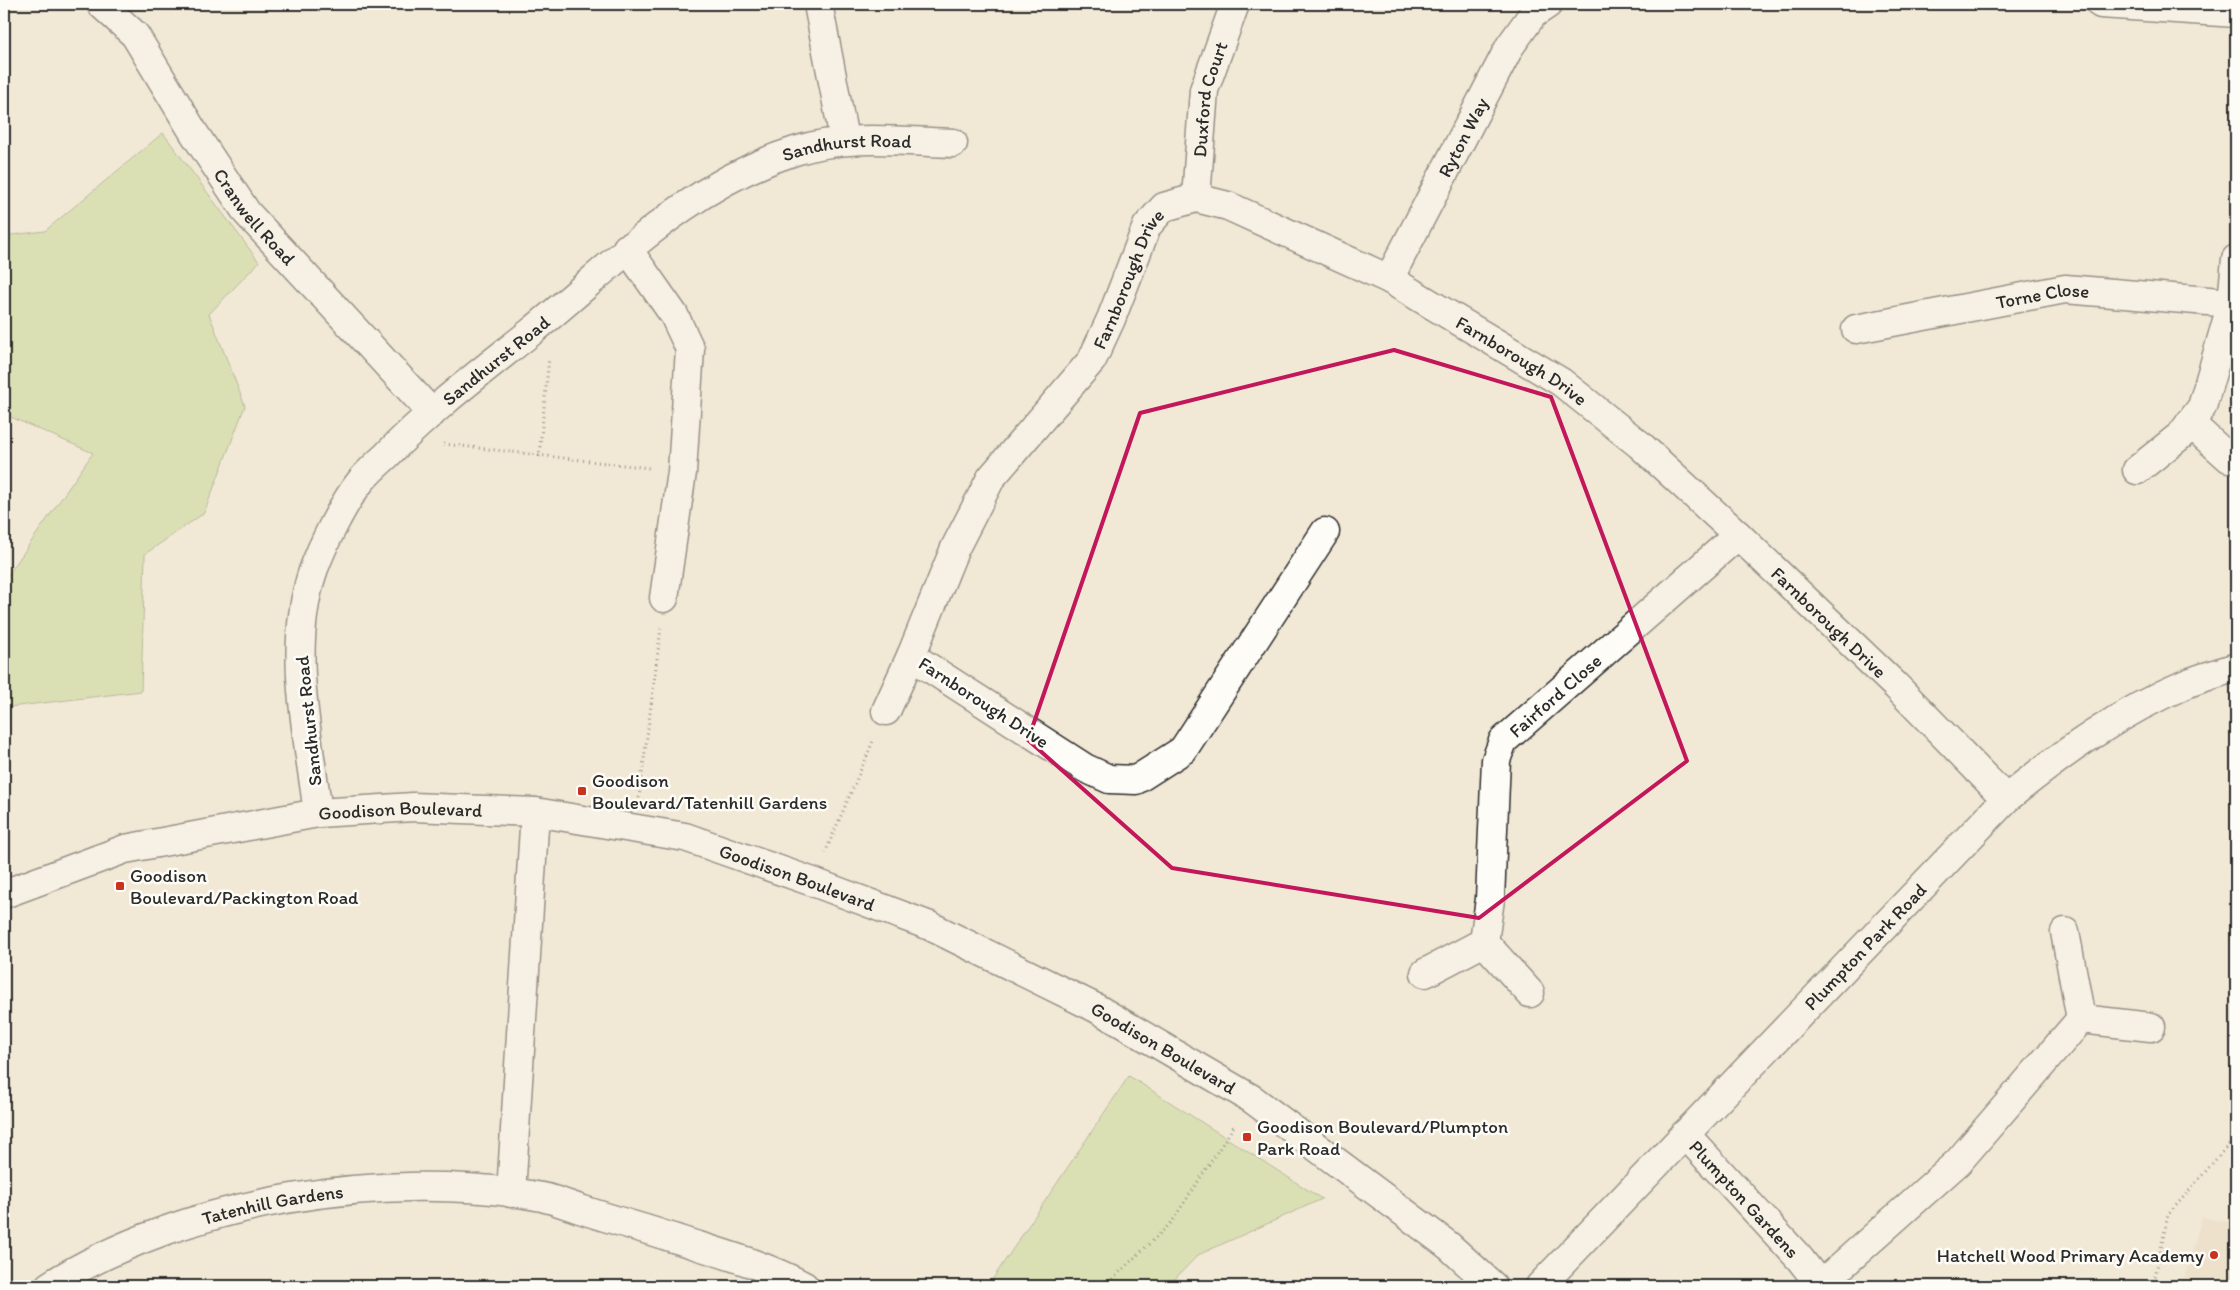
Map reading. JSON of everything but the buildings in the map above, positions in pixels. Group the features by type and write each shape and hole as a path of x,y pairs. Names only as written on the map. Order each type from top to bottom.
{"street":[{"name":"Cranwell Road","path":"101,4 134,35 194,133 247,213 432,412"},
{"path":"818,4 844,140"},
{"name":"Duxford Court","path":"1196,198 1204,90 1235,4"},
{"name":"Ryton Way","path":"1389,279 1510,46 1533,14 1548,4"},
{"path":"2101,4 2236,13"},
{"name":"Sandhurst Road","path":"318,813 299,658 303,623 313,572 334,527 359,483 402,439 432,412 554,313 627,248 671,214 734,175 796,150 844,140 952,143"},
{"name":"Farnborough Drive","path":"1325,532 1182,750 1136,780 1109,779 1086,768 912,656 955,548 991,478 1092,360 1112,319 1147,226 1164,207 1196,198 1228,206 1389,279 1560,382 1640,446 1738,535 1896,686 2006,799"},
{"path":"627,248 674,314 690,349 682,472 664,598"},
{"path":"2137,470 2181,435 2202,407 2232,303 2236,259"},
{"name":"Torne Close","path":"1856,329 2065,289 2232,303"},
{"path":"2190,423 2229,458"},
{"name":"Fairford Close","path":"1484,942 1490,899 1496,760 1503,741 1738,535"},
{"path":"886,710 912,656"},
{"name":"Plumpton Park Road","path":"1540,1286 2006,799 2050,764 2106,727 2186,684 2236,667"},
{"name":"Goodison Boulevard","path":"4,894 125,849 318,813 413,808 535,812 685,837 930,926 1096,1008 1252,1099 1448,1246 1492,1286"},
{"path":"511,1193 535,812"},
{"path":"2065,932 2081,1019"},
{"path":"1425,973 1484,942 1530,993"},
{"path":"2081,1019 2152,1027"},
{"path":"1820,1286 1958,1162 2081,1019"},
{"name":"Plumpton Gardens","path":"1685,1134 1800,1260 1820,1286"},
{"name":"Tatenhill Gardens","path":"49,1286 82,1265 162,1230 266,1202 368,1189 460,1188 543,1197 743,1260 797,1285"}],"path":[{"path":"539,457 554,313"},
{"path":"402,439 539,457 682,472"},
{"path":"635,829 664,598"},
{"path":"813,882 886,710"},
{"path":"1105,1286 1171,1223 1252,1099"},
{"path":"2153,1286 2168,1215 2236,1136"}],"highlighted area":[{"path":"1394,350 1551,397 1687,761 1479,918 1172,868 1028,740 1140,413"}],"shaded area":[{"name":"Hatchell Wood Primary Academy","path":"2202,1217 2236,1224 2236,1286 2182,1286"}],"green space":[{"path":"163,133 259,262 209,314 245,406 204,513 145,554 141,691 10,707 4,817 4,581 93,453 4,414 4,236 45,231"},
{"path":"1129,1076 1322,1199 1198,1255 1168,1286 988,1286"}],"place":[{"name":"Goodison Boulevard/Tatenhill Gardens","path":"582,791"},
{"name":"Goodison Boulevard/Packington Road","path":"120,886"},
{"name":"Goodison Boulevard/Plumpton Park Road","path":"1247,1137"},
{"name":"Hatchell Wood Primary Academy","path":"2214,1255"}]}
